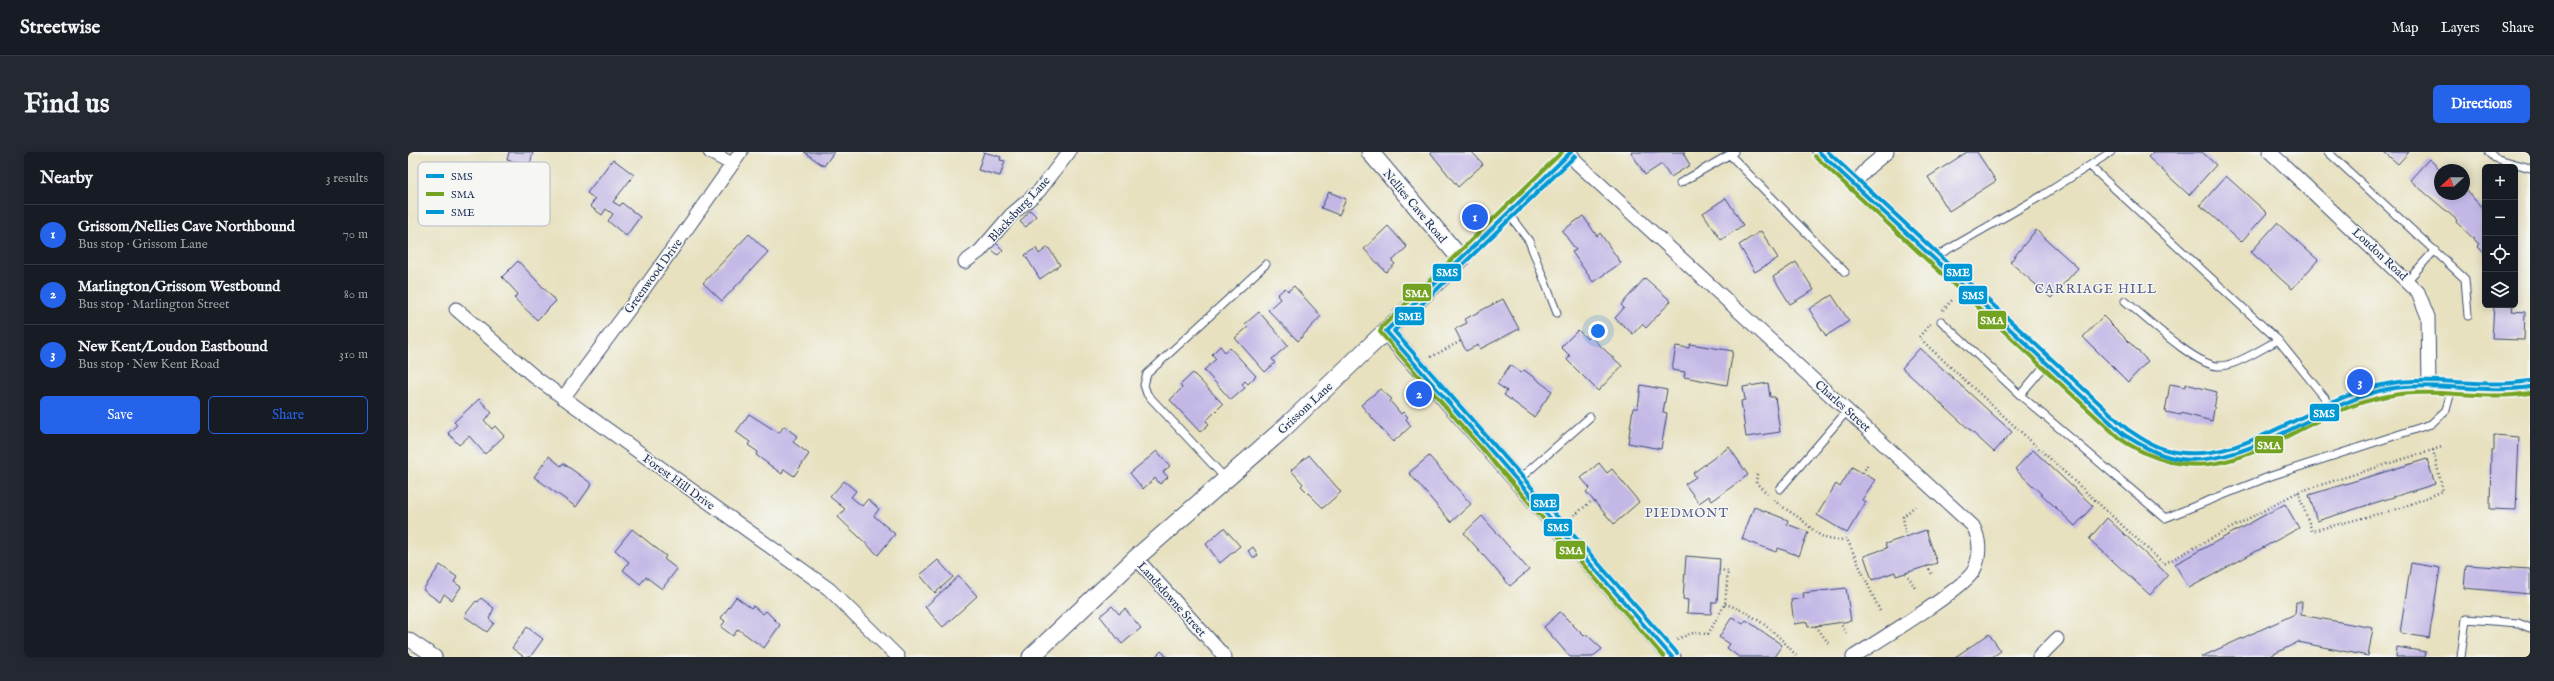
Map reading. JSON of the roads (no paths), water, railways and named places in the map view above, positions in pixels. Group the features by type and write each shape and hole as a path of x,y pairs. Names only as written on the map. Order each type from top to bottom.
{"street":[{"path":"710,152 732,164"},
{"name":"Greenwood Drive","path":"563,398 741,152"},
{"name":"Blacksburg Lane","path":"965,262 980,251 1011,215 1039,191 1069,152"},
{"name":"Nellies Cave Road","path":"1370,152 1461,260"},
{"name":"Grissom Lane","path":"1031,657 1136,558 1281,431 1461,260 1571,152"},
{"name":"Charles Street","path":"1571,152 1577,163 1966,518 1975,530 1979,544 1974,569 1965,581 1853,657"},
{"path":"1819,152 2133,441 2164,456 2185,460 2219,458 2235,453 2333,408 2381,390 2429,387 2511,391 2530,387"},
{"path":"1854,184 1869,167 1887,152"},
{"name":"Loudon Road","path":"2270,152 2408,280 2418,292 2428,317 2429,387"},
{"name":"Forest Hill Drive","path":"456,310 517,363 563,398 829,589 866,623 898,657"},
{"path":"1386,331 1672,657"},
{"name":"Landsdowne Street","path":"1136,558 1225,657"},
{"path":"408,639 435,657"},
{"path":"2040,657 2057,639"}],"lane":[{"path":"1933,258 2044,195 2111,152"},
{"path":"2328,152 2465,279 2468,316"},
{"path":"2489,152 2495,158 2530,168"},
{"path":"1680,183 1732,153 1845,272"},
{"path":"2090,166 2278,340 2333,408"},
{"path":"1508,213 1529,241 1557,313"},
{"path":"2408,280 2435,250"},
{"path":"1226,480 1147,394 1144,385 1147,374 1266,264"},
{"path":"2125,301 2188,352 2200,360 2219,366 2243,359 2278,340"},
{"path":"1941,321 2020,395 2165,518 2270,476 2431,424 2446,410 2452,388"},
{"path":"2020,395 2047,363"},
{"path":"1780,489 1848,410"},
{"path":"1516,481 1590,417"},
{"path":"2461,657 2466,619 2518,623 2530,628"}],"place":[{"name":"Grissom/Nellies Cave Northbound","path":"1475,217"},
{"name":"New Kent/Loudon Eastbound","path":"2360,382"},
{"name":"Marlington/Grissom Westbound","path":"1419,394"}],"district":[{"name":"CARRIAGE HILL","path":"2096,288"},
{"name":"PIEDMONT","path":"1687,512"}]}
